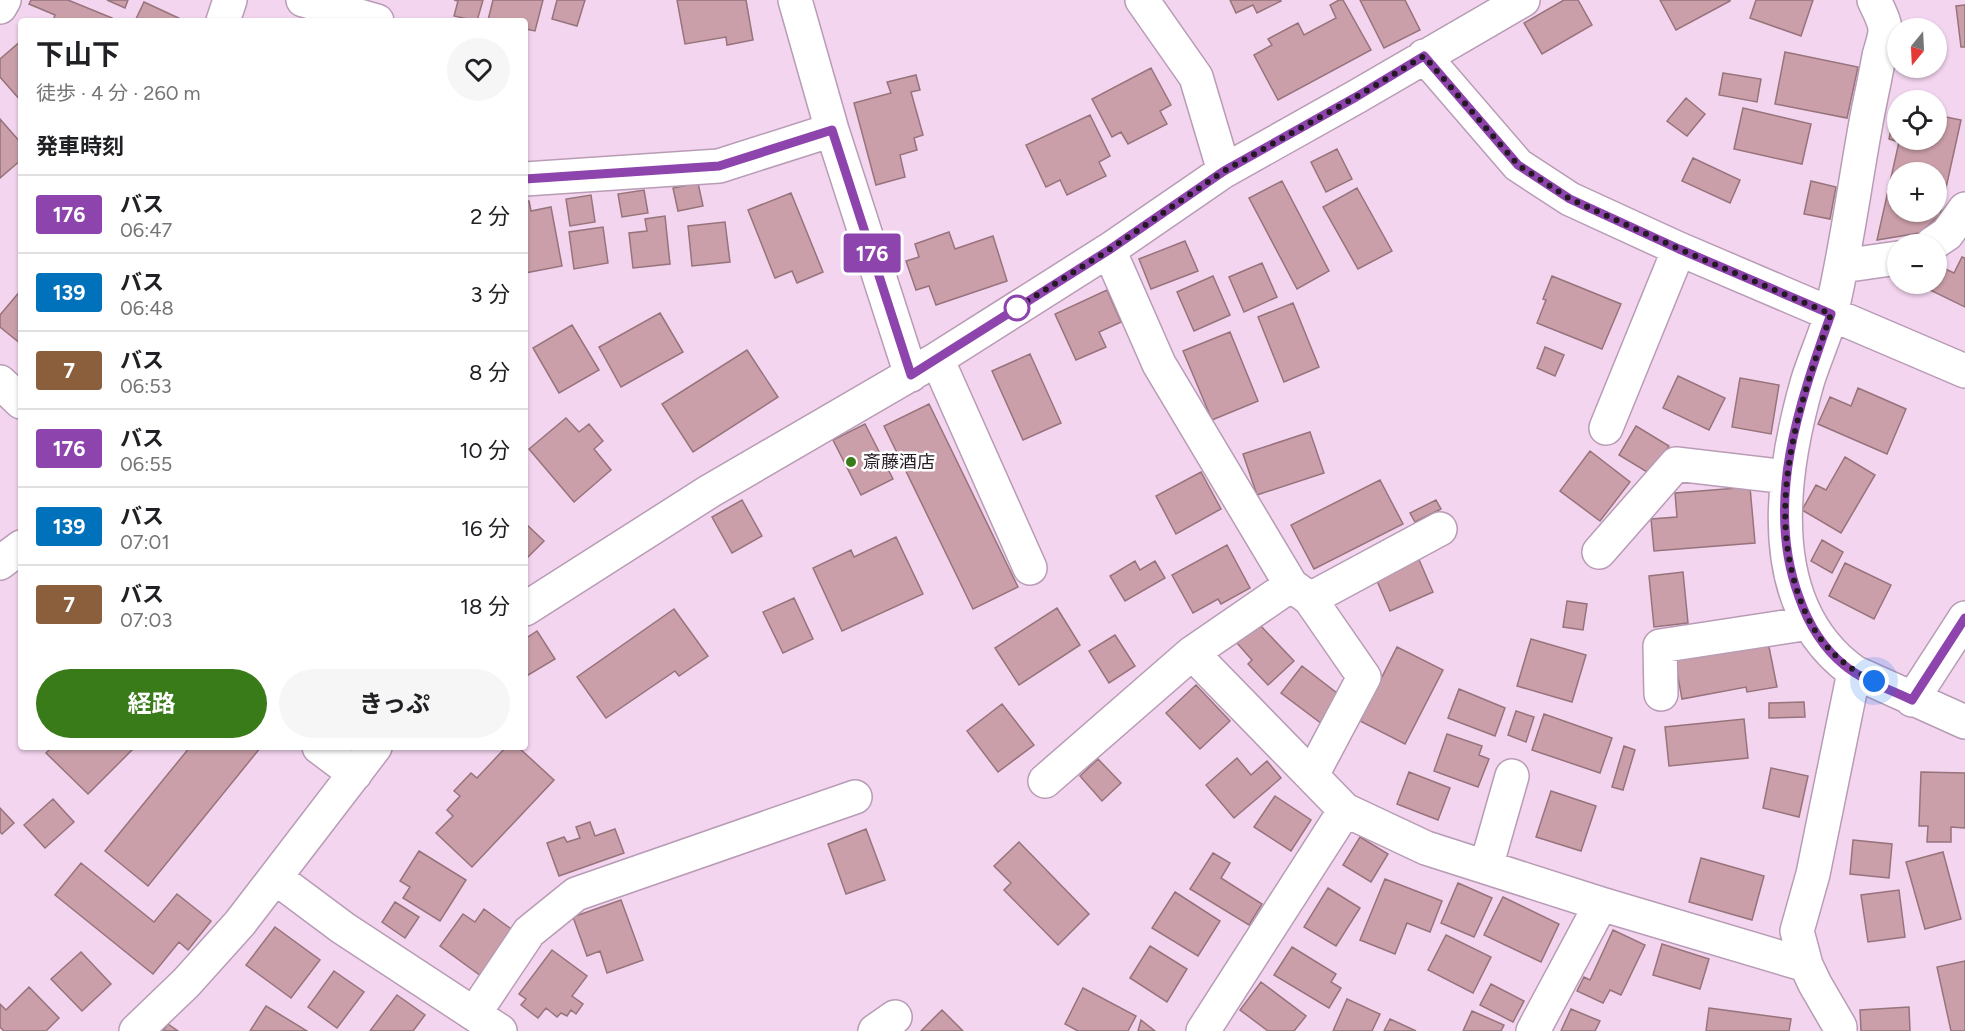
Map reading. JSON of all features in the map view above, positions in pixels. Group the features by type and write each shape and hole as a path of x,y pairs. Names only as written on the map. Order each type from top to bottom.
{"street":[{"path":"0,7 4,0"},
{"path":"225,18 230,0"},
{"path":"303,0 366,18"},
{"path":"795,0 832,130 924,367 1030,568"},
{"path":"1142,0 1196,77 1224,171"},
{"path":"528,607 710,491 924,367 1109,250 1224,171 1523,0"},
{"path":"1885,10 1849,235 1831,314 1799,411 1786,477 1785,536 1795,587 1810,623 1819,639 1843,664 1854,672 1912,700 1965,722"},
{"path":"1424,56 1518,165 1570,199 1679,249 1965,371"},
{"path":"528,179 719,166 832,130"},
{"path":"1947,234 1965,209"},
{"path":"1606,428 1679,249"},
{"path":"1109,250 1159,364 1300,592 1364,677 1312,775"},
{"path":"1842,266 1887,260"},
{"path":"0,382 18,399"},
{"path":"1599,552 1676,464 1786,477"},
{"path":"1045,781 1192,653 1300,592 1440,530"},
{"path":"0,563 18,549"},
{"path":"1912,700 1965,618"},
{"path":"1661,694 1660,645 1810,623"},
{"path":"1192,653 1345,810 1426,848 1601,904 1806,964"},
{"path":"1840,1031 1840,1027 1806,964 1797,931 1813,874 1854,672"},
{"path":"323,750 355,774"},
{"path":"136,1031 186,983 240,923 373,750"},
{"path":"1486,867 1512,776"},
{"path":"276,878 343,928 487,1022 529,932 576,894 855,796"},
{"path":"1203,1031 1345,810"},
{"path":"1533,1031 1601,904"}],"building":[{"path":"31,0 68,0 112,18 54,18 55,15 29,4"},
{"path":"107,0 128,0 125,8"},
{"path":"454,0 483,0 478,18 454,16 458,1"},
{"path":"493,0 543,0 535,31 528,30 528,18 488,18"},
{"path":"557,0 585,0 577,26 552,19"},
{"path":"677,0 746,0 753,40 727,45 726,37 685,44"},
{"path":"1230,0 1281,1 1257,13 1253,5 1236,13"},
{"path":"1343,0 1371,50 1278,100 1254,55 1272,45 1268,39 1298,23 1304,35 1336,18 1330,5"},
{"path":"1360,0 1405,0 1420,30 1384,48"},
{"path":"1564,0 1578,0 1592,25 1542,54 1524,23"},
{"path":"1660,0 1730,0 1730,1 1676,30"},
{"path":"1756,0 1813,0 1801,36 1750,18"},
{"path":"144,2 179,18 136,18"},
{"path":"1965,5 1965,47 1961,47 1956,6"},
{"path":"18,44 18,98 0,77 0,59"},
{"path":"1785,52 1858,67 1847,118 1775,104"},
{"path":"1151,68 1171,105 1160,111 1167,124 1128,144 1121,132 1112,137 1092,99"},
{"path":"1723,73 1761,79 1757,102 1719,95"},
{"path":"916,75 920,90 911,92 923,135 914,138 917,150 900,155 905,177 876,185 854,103 891,93 887,82"},
{"path":"1686,98 1705,114 1687,136 1667,121"},
{"path":"1743,108 1811,124 1802,164 1734,149"},
{"path":"1090,115 1110,156 1099,162 1106,176 1067,195 1060,180 1046,187 1026,145"},
{"path":"1947,117 1961,120 1947,183 1947,162 1895,162 1897,150 1947,150"},
{"path":"0,119 18,140 18,163 0,178"},
{"path":"1337,149 1352,179 1326,192 1311,162"},
{"path":"1693,158 1740,180 1730,203 1682,181"},
{"path":"1282,181 1329,271 1297,289 1249,198"},
{"path":"1811,181 1836,187 1830,219 1804,214"},
{"path":"698,183 703,206 678,211 673,188"},
{"path":"1357,188 1392,251 1358,269 1323,207"},
{"path":"644,190 648,213 622,217 618,194"},
{"path":"791,193 823,272 797,283 792,271 775,278 748,210"},
{"path":"591,195 595,222 570,226 566,199"},
{"path":"1887,195 1887,222 1932,222 1919,233 1887,234 1887,238 1877,240"},
{"path":"528,201 531,211 551,207 562,266 528,272"},
{"path":"665,216 670,264 633,268 629,233 647,231 645,219"},
{"path":"725,222 730,262 692,266 688,226"},
{"path":"603,227 608,263 574,269 569,232"},
{"path":"949,232 955,249 993,236 1007,281 936,305 929,286 916,290 906,261 919,257 915,244"},
{"path":"1185,241 1198,271 1151,289 1139,259"},
{"path":"1962,257 1965,258 1965,307 1938,294 1947,294 1947,270 1954,273"},
{"path":"1262,263 1277,297 1244,312 1229,277"},
{"path":"1213,276 1230,315 1194,331 1177,292"},
{"path":"1552,276 1621,304 1602,349 1537,323"},
{"path":"1107,290 1121,322 1099,332 1106,347 1076,360 1055,314"},
{"path":"18,294 18,342 0,327 0,315"},
{"path":"1293,303 1319,367 1284,382 1258,317"},
{"path":"660,313 683,352 621,387 599,347"},
{"path":"572,325 599,370 559,393 533,348"},
{"path":"1230,332 1258,401 1212,420 1183,351"},
{"path":"1545,347 1564,355 1555,376 1537,368"},
{"path":"747,350 778,397 693,452 662,404"},
{"path":"1030,354 1061,423 1023,440 992,371"},
{"path":"1678,376 1725,398 1709,430 1663,408"},
{"path":"1740,378 1779,385 1771,434 1732,427"},
{"path":"1858,388 1906,409 1887,454 1818,424 1830,397 1851,406"},
{"path":"929,404 1018,587 973,609 884,426"},
{"path":"566,418 579,432 589,424 603,441 594,449 611,470 574,502 529,449"},
{"path":"865,424 893,479 861,495 833,440"},
{"path":"1636,426 1669,446 1652,475 1619,455"},
{"path":"1310,432 1324,473 1257,495 1243,454"},
{"path":"1590,451 1630,482 1600,521 1560,491"},
{"path":"1845,457 1875,475 1841,533 1802,510 1816,485 1826,490"},
{"path":"1201,472 1221,509 1176,534 1156,496"},
{"path":"1380,480 1403,524 1314,569 1291,525"},
{"path":"1750,487 1755,543 1654,551 1651,519 1677,517 1675,493"},
{"path":"742,500 762,536 732,553 712,517"},
{"path":"1436,500 1441,509 1415,522 1410,513"},
{"path":"528,526 544,541 528,557"},
{"path":"896,537 923,594 842,631 813,568 851,550 854,557"},
{"path":"1822,540 1843,552 1832,573 1811,561"},
{"path":"1227,545 1250,588 1221,604 1218,599 1193,613 1172,575"},
{"path":"1417,555 1433,592 1390,611 1374,574"},
{"path":"1135,561 1140,570 1155,561 1165,578 1125,601 1110,576"},
{"path":"1845,563 1891,585 1874,619 1829,596"},
{"path":"1683,572 1688,623 1654,627 1649,576"},
{"path":"794,598 813,639 783,653 763,612"},
{"path":"1567,601 1587,604 1583,630 1563,627"},
{"path":"1057,608 1080,645 1019,685 995,648"},
{"path":"674,609 708,656 679,676 675,671 606,718 577,677"},
{"path":"1258,623 1294,661 1268,685 1248,664 1252,660 1237,643"},
{"path":"537,631 555,659 528,675 528,637"},
{"path":"1115,635 1135,666 1109,683 1089,651"},
{"path":"1767,637 1777,687 1747,692 1746,687 1682,699 1674,655"},
{"path":"1531,639 1586,655 1572,702 1517,686"},
{"path":"1397,647 1443,670 1405,744 1360,721"},
{"path":"1302,666 1342,697 1322,724 1281,693"},
{"path":"1196,685 1230,721 1200,749 1166,713"},
{"path":"1459,689 1505,708 1495,736 1448,718"},
{"path":"1804,702 1805,717 1769,718 1769,703"},
{"path":"1002,704 1034,745 998,772 967,731"},
{"path":"1516,711 1534,717 1526,742 1508,735"},
{"path":"1544,714 1612,738 1600,773 1532,750"},
{"path":"1744,719 1748,758 1669,766 1665,727"},
{"path":"1447,734 1482,746 1479,755 1489,759 1478,787 1434,771"},
{"path":"1624,746 1635,750 1623,790 1612,787"},
{"path":"49,750 132,750 88,794 46,753"},
{"path":"188,750 259,750 148,886 105,851"},
{"path":"503,750 521,750 554,780 472,867 436,833 453,816 447,810 460,796 454,791 471,773 477,778"},
{"path":"1237,758 1251,775 1267,761 1281,778 1234,818 1206,785"},
{"path":"1098,759 1121,783 1102,801 1080,776"},
{"path":"1771,768 1808,776 1799,817 1763,808"},
{"path":"1409,772 1450,788 1438,820 1397,804"},
{"path":"1921,772 1965,773 1965,828 1951,827 1951,842 1927,842 1928,826 1919,826"},
{"path":"1551,791 1596,806 1581,851 1536,837"},
{"path":"1275,796 1311,820 1291,851 1254,827"},
{"path":"53,799 74,822 45,848 24,825"},
{"path":"0,808 14,823 2,834 0,832"},
{"path":"590,822 595,836 615,829 624,853 559,876 547,843 564,837 567,842 580,838 576,827"},
{"path":"866,829 885,880 846,894 828,844"},
{"path":"1360,837 1388,854 1371,882 1343,865"},
{"path":"1853,840 1892,844 1889,878 1850,874"},
{"path":"1019,842 1089,914 1058,945 1004,890 1011,883 994,866"},
{"path":"419,851 466,880 440,921 403,898 410,887 400,881"},
{"path":"1943,852 1961,919 1925,929 1906,862"},
{"path":"1213,853 1230,863 1221,878 1262,904 1249,925 1190,889"},
{"path":"1701,858 1764,876 1752,920 1689,902"},
{"path":"81,863 154,922 177,894 211,921 188,950 179,942 153,974 55,895"},
{"path":"1385,879 1442,901 1430,932 1407,923 1395,954 1360,940"},
{"path":"1458,883 1492,898 1474,937 1441,923"},
{"path":"1328,888 1360,908 1336,946 1304,927"},
{"path":"1899,890 1905,937 1868,942 1861,895"},
{"path":"1175,892 1220,921 1198,956 1152,928"},
{"path":"1503,897 1559,924 1541,962 1484,935"},
{"path":"621,900 643,960 607,973 600,951 587,956 573,917"},
{"path":"395,902 419,917 405,938 382,922"},
{"path":"484,909 514,931 481,976 440,946 463,914 475,922"},
{"path":"275,927 320,960 291,998 246,965"},
{"path":"1613,930 1645,945 1621,995 1610,990 1603,1003 1577,991 1584,977 1590,980"},
{"path":"1446,935 1491,957 1473,993 1428,970"},
{"path":"1662,944 1709,959 1700,989 1653,975"},
{"path":"1150,946 1187,969 1167,1002 1130,978"},
{"path":"1292,947 1336,974 1331,982 1341,988 1329,1008 1274,975"},
{"path":"552,950 587,976 572,996 583,1004 576,1014 571,1010 567,1016 561,1013 557,1017 546,1008 538,1018 521,1005 526,999 519,994"},
{"path":"81,952 111,984 82,1011 51,979"},
{"path":"1965,961 1965,1031 1951,1031 1937,967"},
{"path":"334,971 364,992 337,1028 308,1007"},
{"path":"1261,982 1306,1016 1294,1031 1268,1031 1240,1010"},
{"path":"1491,984 1524,1001 1513,1022 1480,1005"},
{"path":"29,987 59,1018 46,1031 4,1031 0,1027 0,1004 6,1010"},
{"path":"1083,988 1136,1016 1128,1031 1078,1031 1065,1024"},
{"path":"397,995 425,1015 413,1031 370,1031"},
{"path":"1347,999 1380,1014 1372,1031 1333,1031"},
{"path":"266,1006 307,1031 250,1031"},
{"path":"1909,1007 1910,1031 1861,1031 1860,1010"},
{"path":"1709,1008 1791,1019 1789,1031 1706,1031"},
{"path":"1571,1009 1600,1021 1595,1031 1561,1031"},
{"path":"942,1010 963,1031 921,1031"},
{"path":"1472,1011 1504,1025 1501,1031 1463,1031"},
{"path":"1390,1019 1416,1031 1384,1031"},
{"path":"1141,1020 1155,1031 1138,1031"},
{"path":"168,1024 178,1031 163,1031"}],"bus line":[{"name":"176","path":"528,179 719,166 832,130 911,375 1109,250 1224,171 1424,56 1518,165 1570,199 1679,249 1831,314 1799,411 1786,477 1784,508 1785,536 1795,587 1819,639 1843,664 1854,672 1912,700 1965,618"}],"place":[{"name":"斎藤酒店","path":"851,462"}],"route":[{"path":"1017,308 1013,310 1109,250 1224,171 1424,56 1518,165 1570,199 1679,249 1831,314 1808,380 1792,441 1786,477 1785,536 1795,587 1819,639 1843,664 1874,681"}]}
